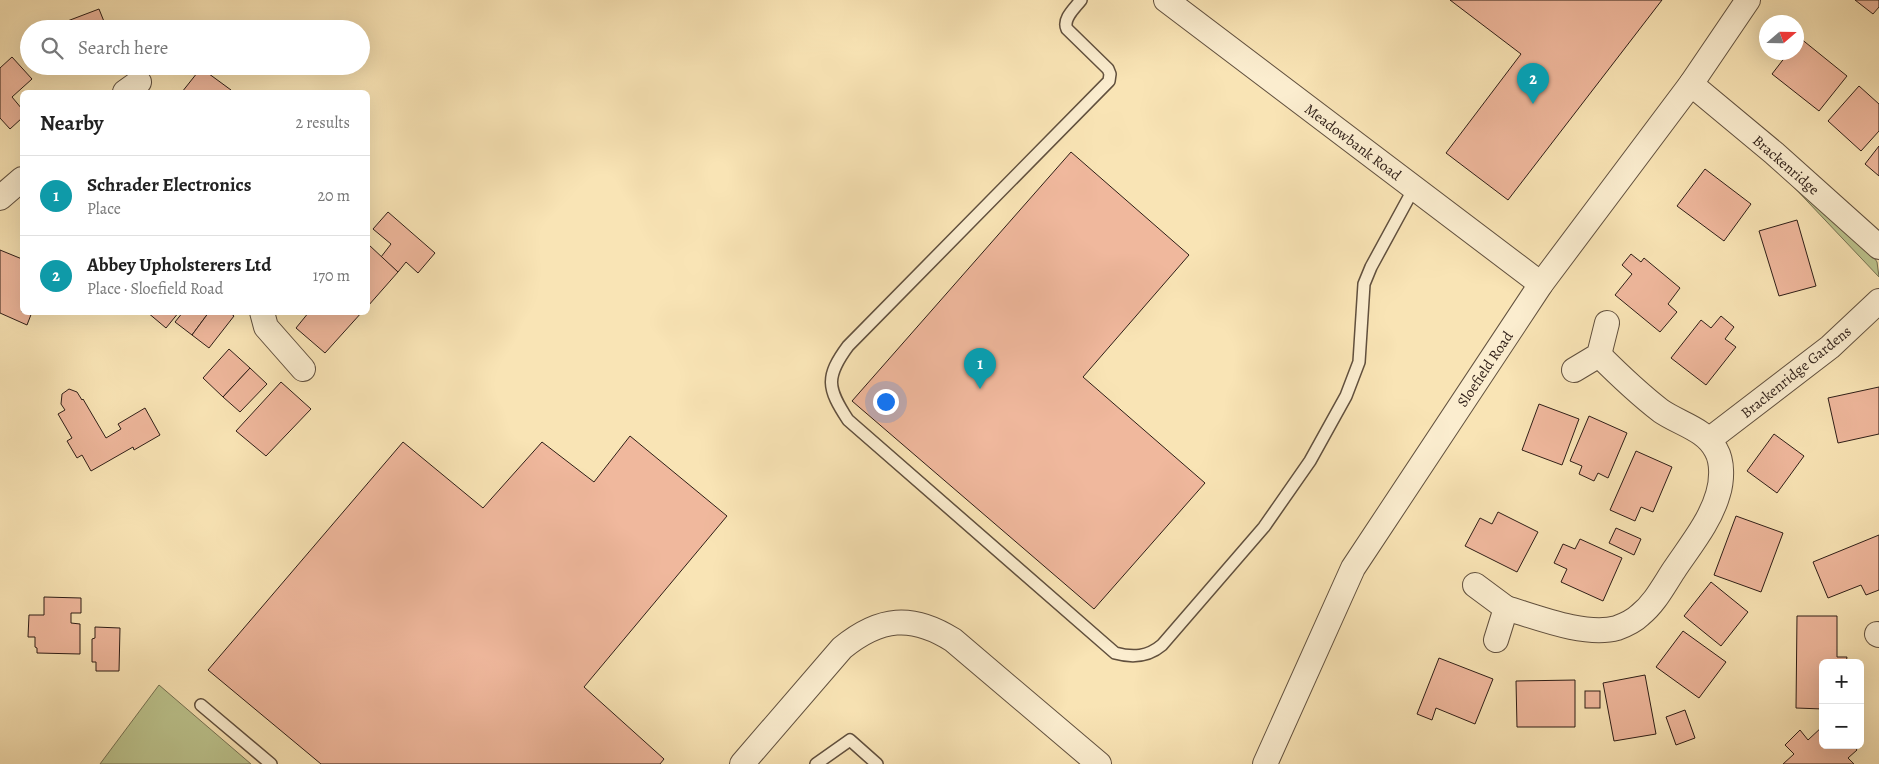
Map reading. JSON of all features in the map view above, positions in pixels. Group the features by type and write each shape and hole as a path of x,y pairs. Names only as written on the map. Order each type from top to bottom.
{"street":[{"name":"Meadowbank Road","path":"1166,0 1541,284"},
{"name":"Sloefield Road","path":"1265,764 1353,568 1541,284 1691,84 1748,0"},
{"name":"Brackenridge","path":"1691,84 1774,153 1879,247"},
{"path":"0,198 20,181"},
{"name":"Brackenridge Gardens","path":"1710,439 1830,346 1879,301"},
{"path":"263,315 266,327 303,370"},
{"path":"1574,370 1598,356 1607,323"},
{"path":"1475,585 1506,608 1580,629 1616,628 1640,616 1660,593 1707,520 1716,500 1721,479 1717,451 1710,439 1661,410 1598,356"},
{"path":"1496,640 1506,608"},
{"path":"742,764 842,648 854,638 873,628 905,621 939,631 954,640 1099,764"}],"lane":[{"path":"1081,0 1065,21 1066,28 1108,69 1110,74 1109,81 848,346 837,361 832,373 831,389 836,402 848,420 1115,653 1130,656 1146,655 1156,651 1264,527 1310,462 1346,396 1360,362 1364,284 1371,267 1414,188"},
{"path":"201,704 271,764"},
{"path":"816,764 850,740 877,764"}],"green space":[{"path":"1790,183 1873,256 1877,262 1879,277"},
{"path":"159,685 251,764 100,764"}],"building":[{"path":"1450,0 1662,0 1508,200 1446,153 1521,54"},
{"path":"1855,0 1879,0 1879,7 1873,14"},
{"path":"99,9 103,20 70,20"},
{"path":"1804,41 1847,76 1819,111 1772,74 1783,60 1804,60"},
{"path":"12,57 20,66 20,75 28,75 32,79 12,97 20,107 20,120 10,129 0,118 0,68"},
{"path":"195,75 211,75 231,90 184,90"},
{"path":"1859,86 1879,104 1879,131 1861,151 1828,121"},
{"path":"1879,146 1879,176 1865,164"},
{"path":"1071,152 1189,255 1083,377 1205,483 1094,609 852,401"},
{"path":"1705,169 1751,204 1724,241 1677,206"},
{"path":"388,212 435,253 418,273 406,262 398,272 381,257 391,244 373,229"},
{"path":"1797,220 1816,286 1779,296 1759,231"},
{"path":"370,246 398,272 370,304"},
{"path":"0,250 20,258 20,315 31,315 27,325 0,313"},
{"path":"1631,254 1641,262 1644,258 1680,288 1668,304 1677,312 1660,332 1615,295 1632,274 1622,265"},
{"path":"151,315 177,315 166,328"},
{"path":"181,315 207,315 192,335 175,322"},
{"path":"207,315 234,316 209,348 192,335"},
{"path":"307,315 359,315 325,353 296,328"},
{"path":"1721,316 1734,327 1725,339 1736,347 1706,385 1671,358 1701,320 1711,328"},
{"path":"229,349 250,368 223,397 203,378"},
{"path":"250,368 267,384 240,412 223,397"},
{"path":"281,382 311,409 266,456 236,431"},
{"path":"1879,387 1879,434 1838,443 1828,398"},
{"path":"69,389 77,392 83,399 106,438 121,429 118,424 145,408 160,435 134,450 133,447 91,471 82,455 77,458 67,441 72,438 58,414 65,410 61,404 62,394"},
{"path":"1539,404 1579,419 1562,465 1522,450"},
{"path":"1589,416 1627,433 1608,478 1598,473 1594,481 1579,474 1582,466 1570,461"},
{"path":"1774,434 1804,456 1777,493 1747,471"},
{"path":"630,436 727,516 584,687 664,759 660,764 321,764 208,670 403,442 483,508 542,442 594,482"},
{"path":"1636,451 1672,467 1653,512 1641,507 1635,521 1610,510"},
{"path":"1498,512 1538,532 1517,572 1465,546 1480,518 1492,524"},
{"path":"1736,516 1783,533 1761,592 1714,575"},
{"path":"1616,528 1641,539 1634,555 1609,543"},
{"path":"1879,535 1879,590 1866,595 1861,585 1828,598 1813,562"},
{"path":"1580,539 1622,558 1603,601 1561,582 1567,569 1554,563 1563,544 1575,549"},
{"path":"1711,582 1748,612 1721,646 1684,616"},
{"path":"44,597 81,598 81,613 71,613 71,623 80,624 80,654 37,653 35,637 28,637 29,615 44,615"},
{"path":"1797,616 1837,616 1837,657 1847,657 1847,659 1819,659 1819,709 1796,708"},
{"path":"95,627 120,628 119,671 96,671 96,662 92,662 92,639 95,638"},
{"path":"1683,631 1726,662 1699,698 1656,667"},
{"path":"1439,658 1493,679 1475,724 1436,708 1432,720 1417,714"},
{"path":"1645,675 1656,734 1614,741 1603,683"},
{"path":"1575,680 1575,727 1517,727 1516,681"},
{"path":"1585,691 1600,691 1600,708 1585,708"},
{"path":"1685,710 1695,738 1676,745 1666,717"},
{"path":"1800,730 1808,740 1819,730 1819,749 1856,749 1848,758 1854,764 1783,764 1794,754 1785,745"}],"place":[{"name":"Abbey Upholsterers Ltd","path":"1533,104"},
{"name":"Schrader Electronics","path":"980,389"}]}
